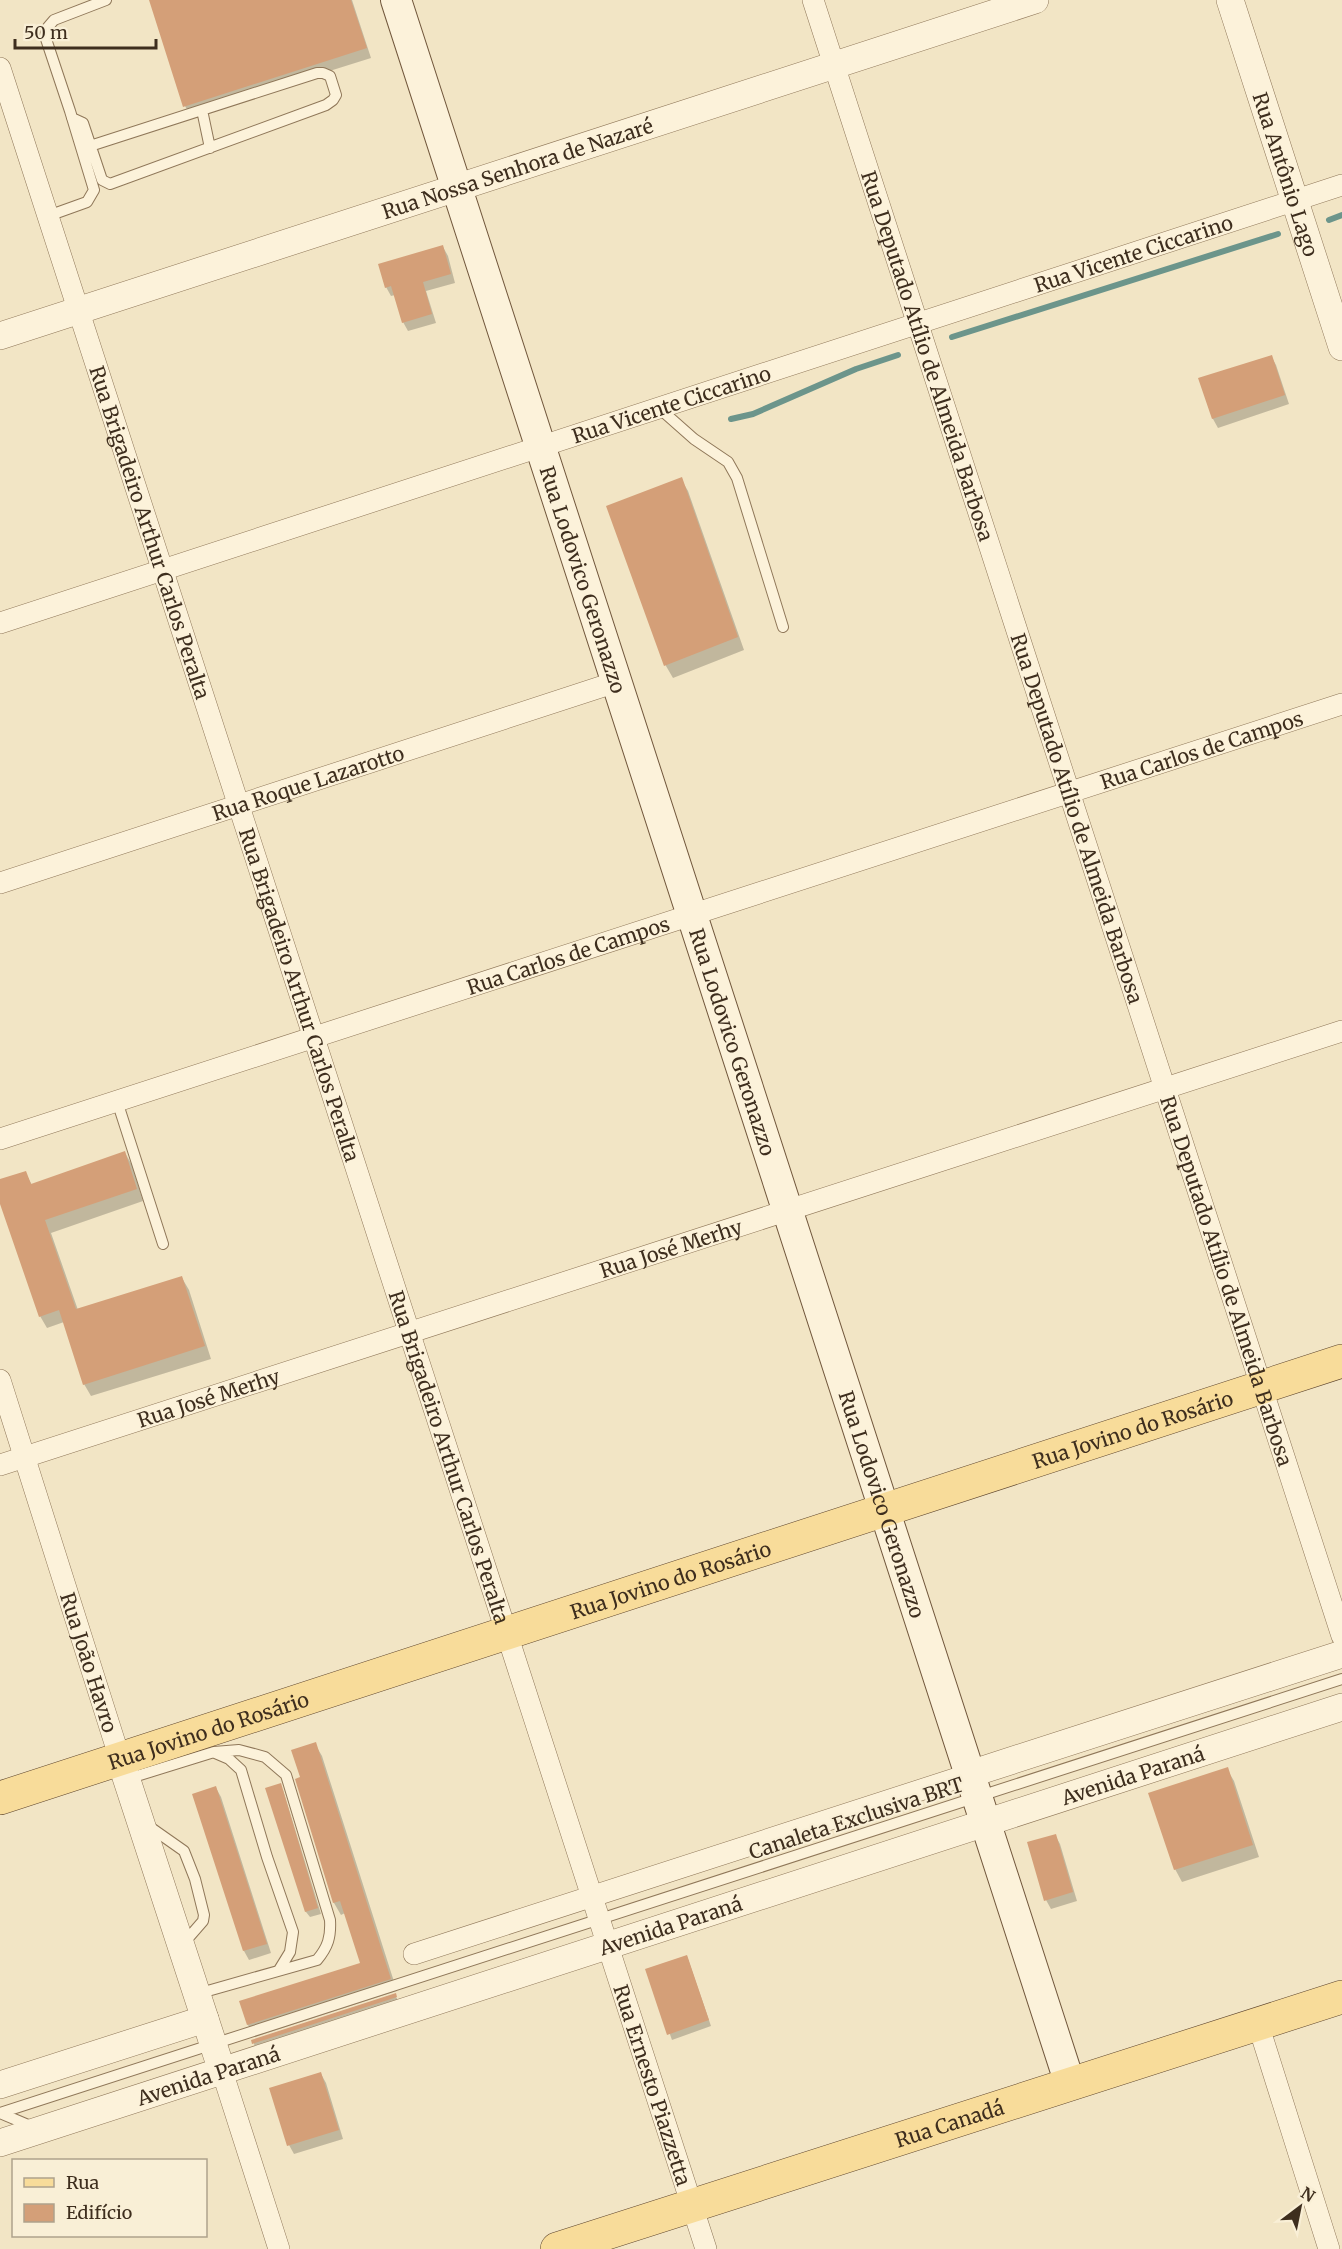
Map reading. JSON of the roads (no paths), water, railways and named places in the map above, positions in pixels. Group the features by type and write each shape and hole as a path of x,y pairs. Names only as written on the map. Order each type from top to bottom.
{"main road":[{"name":"Rua Lodovico Geronazzo","path":"396,0 1070,2084"},
{"name":"Rua Jovino do Rosário","path":"0,1798 124,1769 507,1633 1342,1361"},
{"name":"Rua Canadá","path":"557,2249 1342,1997"}],"street":[{"name":"Rua Deputado Atílio de Almeida Barbosa","path":"813,0 1342,1636"},
{"name":"Rua Nossa Senhora de Nazaré","path":"0,336 1035,0"},
{"name":"Rua Antônio Lago","path":"1230,0 1342,347"},
{"name":"Rua Brigadeiro Arthur Carlos Peralta","path":"0,68 599,1920"},
{"name":"Rua Vicente Ciccarino","path":"0,623 1342,185"},
{"name":"Rua Roque Lazarotto","path":"0,883 616,682"},
{"name":"Rua Carlos de Campos","path":"0,1139 1342,704"},
{"name":"Rua José Merhy","path":"0,1466 1342,1031"},
{"name":"Rua João Havro","path":"0,1380 222,2071"},
{"name":"Avenida Paraná","path":"0,2143 608,1946 1342,1654"},
{"name":"Avenida Paraná","path":"414,1954 592,1897 1342,1707"},
{"name":"Rua Ernesto Piazzetta","path":"599,1920 706,2249"},
{"path":"0,2085 201,2007"},
{"path":"1258,2024 1329,2249"},
{"path":"222,2071 279,2249"}],"lane":[{"path":"48,216 87,201 94,190 45,36 54,20 106,0"},
{"path":"72,118 83,123 90,146 102,180 110,184 326,105 336,95 330,76 323,73 90,146"},
{"path":"201,110 210,148"},
{"path":"658,408 694,440 728,462 737,478 783,627"},
{"path":"117,1101 164,1244"},
{"name":"Canaleta Exclusiva BRT","path":"213,2045 1342,1680"},
{"path":"124,1769 214,1752 239,1750 265,1757 286,1775 330,1920 331,1935 326,1948 316,1960 279,1970 201,2007"},
{"path":"214,1752 229,1759 241,1770 267,1857 293,1932 290,1952 279,1970"},
{"path":"0,2113 213,2045"},
{"path":"0,2113 40,2130"}],"waterway":[{"path":"1329,220 1342,215"},
{"path":"952,337 1278,234"},
{"path":"731,419 753,414 856,369 898,355"}]}
